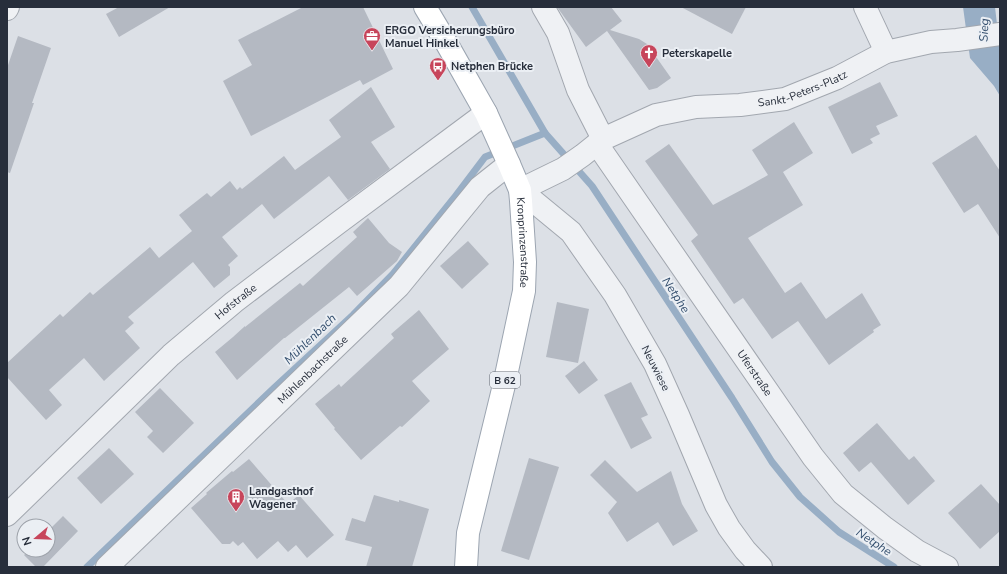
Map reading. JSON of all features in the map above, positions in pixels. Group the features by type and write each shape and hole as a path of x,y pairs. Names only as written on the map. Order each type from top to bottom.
{"main road":[{"name":"Kronprinzenstraße","path":"425,7 486,113 520,190 526,262 524,291 504,385 468,533 466,567"}],"street":[{"path":"543,7 558,33 578,90 595,146"},
{"path":"865,7 886,52"},
{"name":"Sankt-Peters-Platz","path":"520,190 563,169 595,146 656,115 696,107 740,105 785,99 837,78 886,52 931,42 1000,34"},
{"name":"Hofstraße","path":"7,515 171,355 234,302 486,113"},
{"name":"Uferstraße","path":"595,146 813,457 843,494 885,528 917,550 947,567"},
{"name":"Mühlenbachstraße","path":"107,567 399,286 505,154"},
{"name":"Neuwiese","path":"520,190 571,232 615,295 655,364 716,505 729,528 761,567"}],"water":[{"name":"Sieg","path":"963,7 995,7 1000,50 1000,96 994,86 970,58"}],"building":[{"path":"119,7 170,7 119,37 106,14"},
{"path":"303,7 363,7 393,69 363,85 360,80 251,136 223,81 252,65 238,40"},
{"path":"557,7 611,7 622,21 610,30 639,39 647,44 671,78 657,88 649,90 607,31 586,47"},
{"path":"681,7 746,7 732,34"},
{"path":"18,36 51,48 10,173 7,172 7,68"},
{"path":"880,82 898,116 876,126 880,134 870,139 873,143 852,154 828,107"},
{"path":"371,87 395,127 371,142 390,169 348,200 329,176 274,219 262,204 222,237 238,256 228,265 230,267 230,275 214,288 193,262 128,317 134,323 125,331 140,348 104,381 84,358 49,390 62,405 46,420 7,377 7,363 60,314 63,317 90,292 93,295 150,247 159,258 192,231 179,215 207,193 211,197 230,181 237,190 240,187 242,189 284,156 295,170 341,137 329,120"},
{"path":"794,122 813,153 783,172 803,205 748,238 785,293 801,282 826,319 862,293 881,325 873,330 874,332 829,365 798,321 772,339 743,298 734,304 691,241 698,235 645,161 669,144 713,205 768,175 752,150"},
{"path":"976,135 1000,171 1000,238 978,204 964,213 932,163"},
{"path":"368,218 389,243 402,252 397,261 357,296 349,287 284,338 237,380 215,352 245,326 300,283 303,286 357,237 353,232"},
{"path":"468,241 489,264 462,289 440,266"},
{"path":"557,302 589,309 578,363 546,357"},
{"path":"419,310 449,349 412,381 430,401 402,427 400,426 361,460 315,404 339,384 341,387 394,338 391,334"},
{"path":"584,361 598,380 579,394 565,376"},
{"path":"631,382 648,415 641,418 652,438 631,449 604,395"},
{"path":"160,388 194,423 163,453 147,437 153,431 135,412"},
{"path":"877,423 909,460 914,456 935,481 908,505 871,462 859,472 843,453"},
{"path":"109,448 134,474 101,504 77,478"},
{"path":"529,458 559,467 529,560 501,551"},
{"name":"Landgasthof Wagener","path":"249,459 288,504 299,495 334,535 307,558 296,545 288,552 278,541 257,559 243,542 238,546 233,541 230,544 222,544 191,508 232,471 233,472"},
{"path":"605,460 637,492 671,471 682,504 698,531 673,546 658,522 627,542 608,513 617,502 590,475"},
{"path":"981,484 1000,505 1000,531 980,549 948,513"},
{"path":"374,495 399,502 399,500 429,509 412,567 366,567 372,547 345,540 352,518 365,522"},
{"path":"63,516 78,531 56,554 56,523"},
{"path":"27,558 52,558 43,567 36,567"}],"waterway":[{"name":"Netphe","path":"472,7 545,133 592,186 732,398 772,462 800,497 839,532 894,567"},
{"name":"Mühlenbach","path":"87,567 274,388 353,315 393,274 485,157 545,133"}],"place":[{"name":"ERGO Versicherungsbüro Manuel Hinkel","path":"372,51"},
{"name":"Peterskapelle","path":"649,68"},
{"name":"Netphen Brücke","path":"438,81"},
{"name":"Landgasthof Wagener","path":"236,512"}]}
